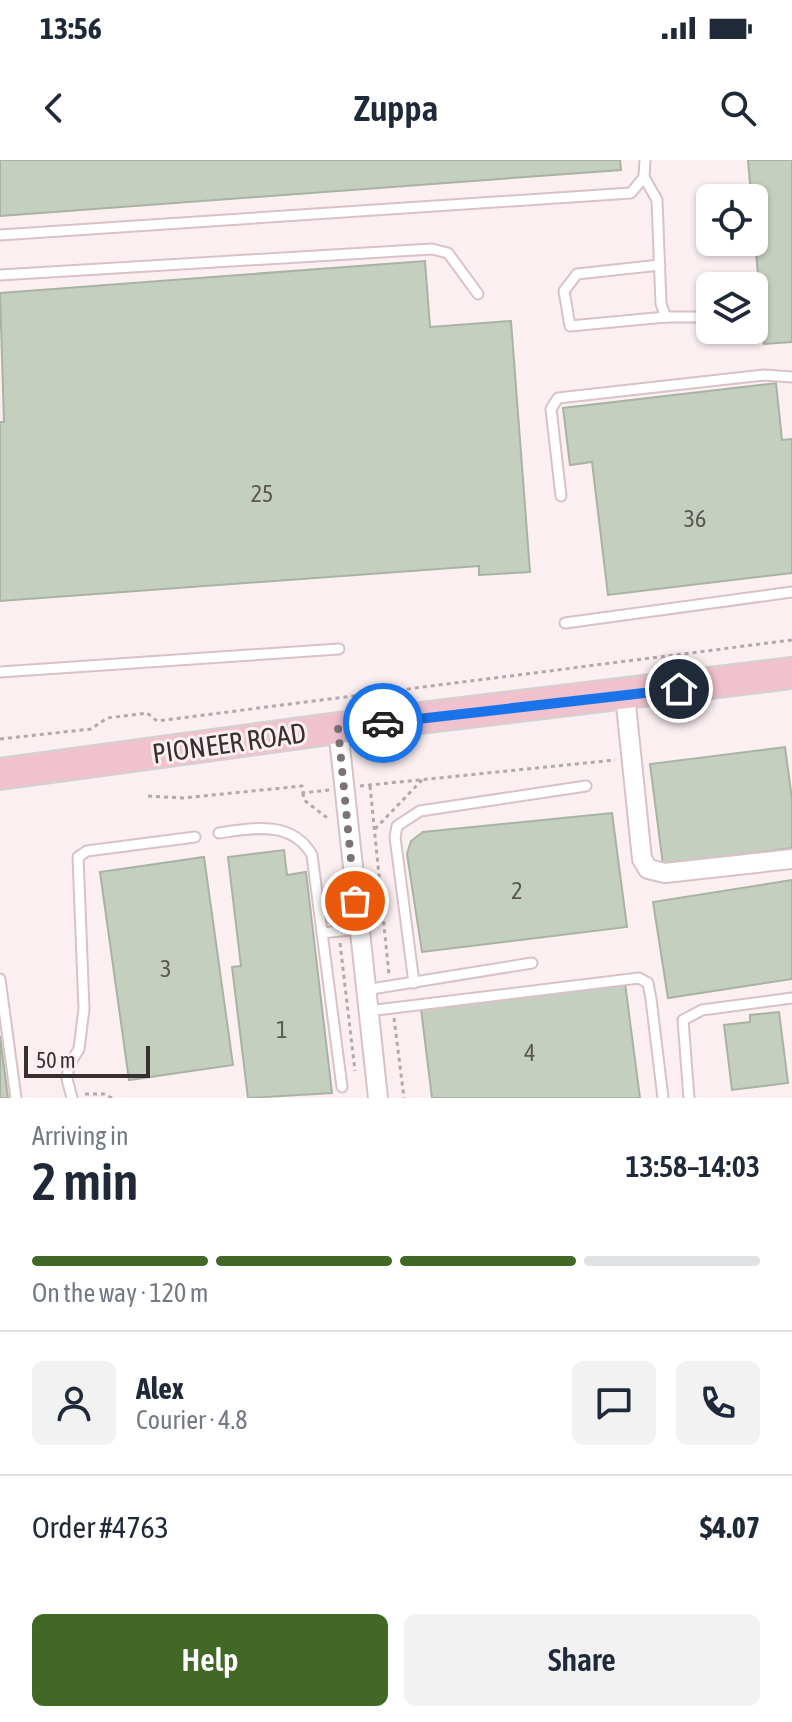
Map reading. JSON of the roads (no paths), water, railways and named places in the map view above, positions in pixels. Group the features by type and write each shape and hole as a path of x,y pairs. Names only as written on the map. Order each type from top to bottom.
{"main road":[{"name":"PIONEER ROAD","path":"0,774 338,728 792,673"}],"street":[{"path":"625,695 642,859 653,872 792,859"},
{"path":"338,728 378,1098"}],"lane":[{"path":"645,160 644,177 657,200 661,304 666,317"},
{"path":"0,235 631,193 644,177"},
{"path":"0,275 432,249 448,253 478,294"},
{"path":"660,265 577,274 564,291 570,326 696,317"},
{"path":"561,496 551,409 558,398 764,375 792,377"},
{"path":"565,623 792,592"},
{"path":"0,672 339,649"},
{"path":"414,983 395,837 397,826 420,811 586,786"},
{"path":"219,833 280,829 306,845 312,855 342,1087"},
{"path":"72,1098 67,1079 69,1065 79,1049 84,1009 78,857 87,851 195,837"},
{"path":"322,933 358,929"},
{"path":"365,990 532,963"},
{"path":"368,1011 630,976 639,978 648,983 663,1098"},
{"path":"0,979 16,1098"},
{"path":"689,1098 683,1020 702,1010 792,998"}]}
